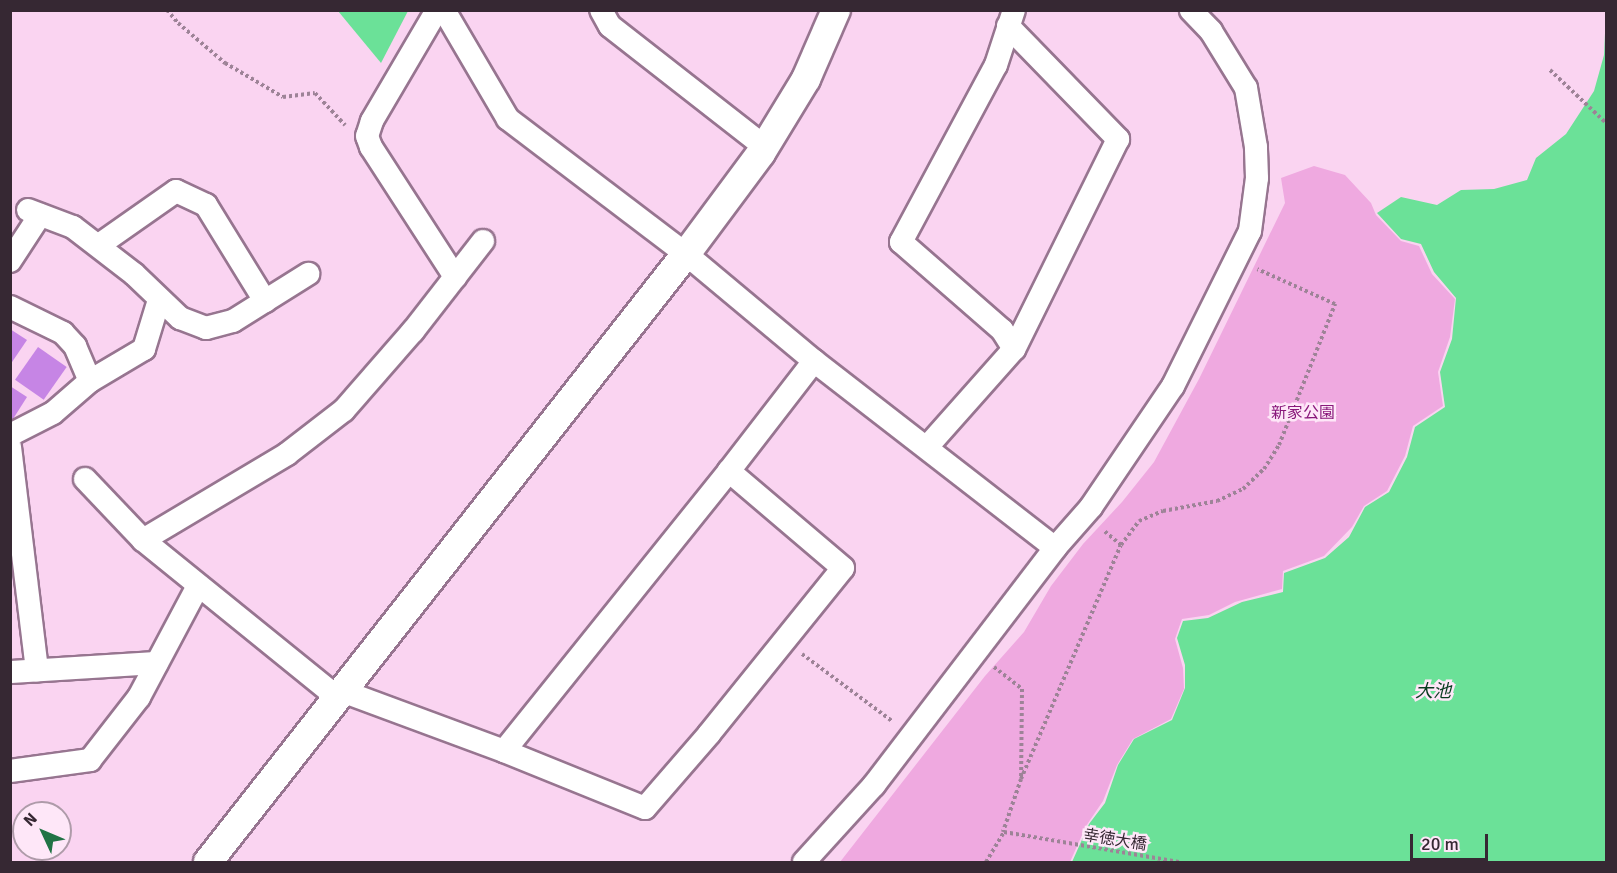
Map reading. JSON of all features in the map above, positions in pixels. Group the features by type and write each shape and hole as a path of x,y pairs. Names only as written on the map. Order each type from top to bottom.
{"street":[{"path":"437,10 372,122 368,136 371,147 455,277"},
{"path":"444,10 508,118 686,254 814,361 1055,548"},
{"path":"601,10 610,26 765,147"},
{"path":"208,862 686,254 765,147 806,79 836,10"},
{"path":"804,862 874,785 974,651 1055,548 1085,515 1173,386 1250,231 1257,178 1256,147 1246,88 1211,31 1191,10"},
{"path":"1011,18 996,65 901,242 1002,330 1014,349"},
{"path":"927,447 1014,349 1118,139 1011,18"},
{"path":"99,245 176,191 206,205 265,301"},
{"path":"10,261 34,213 73,227 134,274 180,318 206,328 233,321 308,274"},
{"path":"143,540 287,454 344,410 413,331 483,241"},
{"path":"10,435 53,413 90,381 144,349 159,300"},
{"path":"10,307 63,333 75,345 90,381"},
{"path":"504,751 729,471 814,361"},
{"path":"10,447 37,670"},
{"path":"85,479 143,540 198,586 340,694 504,751 645,808 709,734 843,568 729,471"},
{"path":"10,771 90,760 139,697 198,586"},
{"path":"10,672 157,663"}],"path":[{"path":"167,10 178,23 217,56 250,78 283,97 315,93 348,128 368,136"},
{"path":"1550,70 1606,123"},
{"path":"986,862 1003,833 1021,779 1121,545 1139,521 1163,511 1217,501 1243,489 1264,469 1284,435 1335,304 1236,259"},
{"path":"1085,515 1121,545"},
{"path":"784,641 911,735"},
{"path":"974,651 1022,689 1021,779"},
{"name":"幸徳大橋","path":"1003,833 1180,862"}],"green space":[{"name":"新家公園","path":"1314,166 1345,175 1371,203 1376,215 1401,241 1419,246 1432,274 1455,299 1450,337 1438,372 1443,406 1413,426 1405,456 1387,491 1364,506 1352,527 1324,556 1283,571 1282,589 1235,602 1209,615 1182,619 1175,639 1183,668 1184,689 1171,719 1133,739 1117,765 1103,801 1086,826 1070,862 840,862 985,676 1024,632 1051,586 1083,544 1122,502 1154,462 1199,379 1285,203 1281,178"}],"water":[{"path":"338,11 408,11 381,63"},
{"name":"大池","path":"1605,33 1606,862 1072,862 1089,824 1105,803 1118,765 1134,739 1172,720 1185,688 1185,665 1177,638 1183,621 1208,618 1242,602 1283,592 1284,573 1325,558 1349,537 1365,507 1389,492 1407,457 1415,427 1445,407 1440,372 1452,339 1456,298 1434,272 1421,244 1401,239 1377,213 1401,197 1437,205 1461,190 1494,189 1527,180 1536,158 1566,134 1594,91 1604,55"}],"building":[{"path":"10,329 27,340 10,365"},
{"path":"38,347 67,367 44,400 15,380"},
{"path":"10,386 27,397 13,419 10,418"}]}
